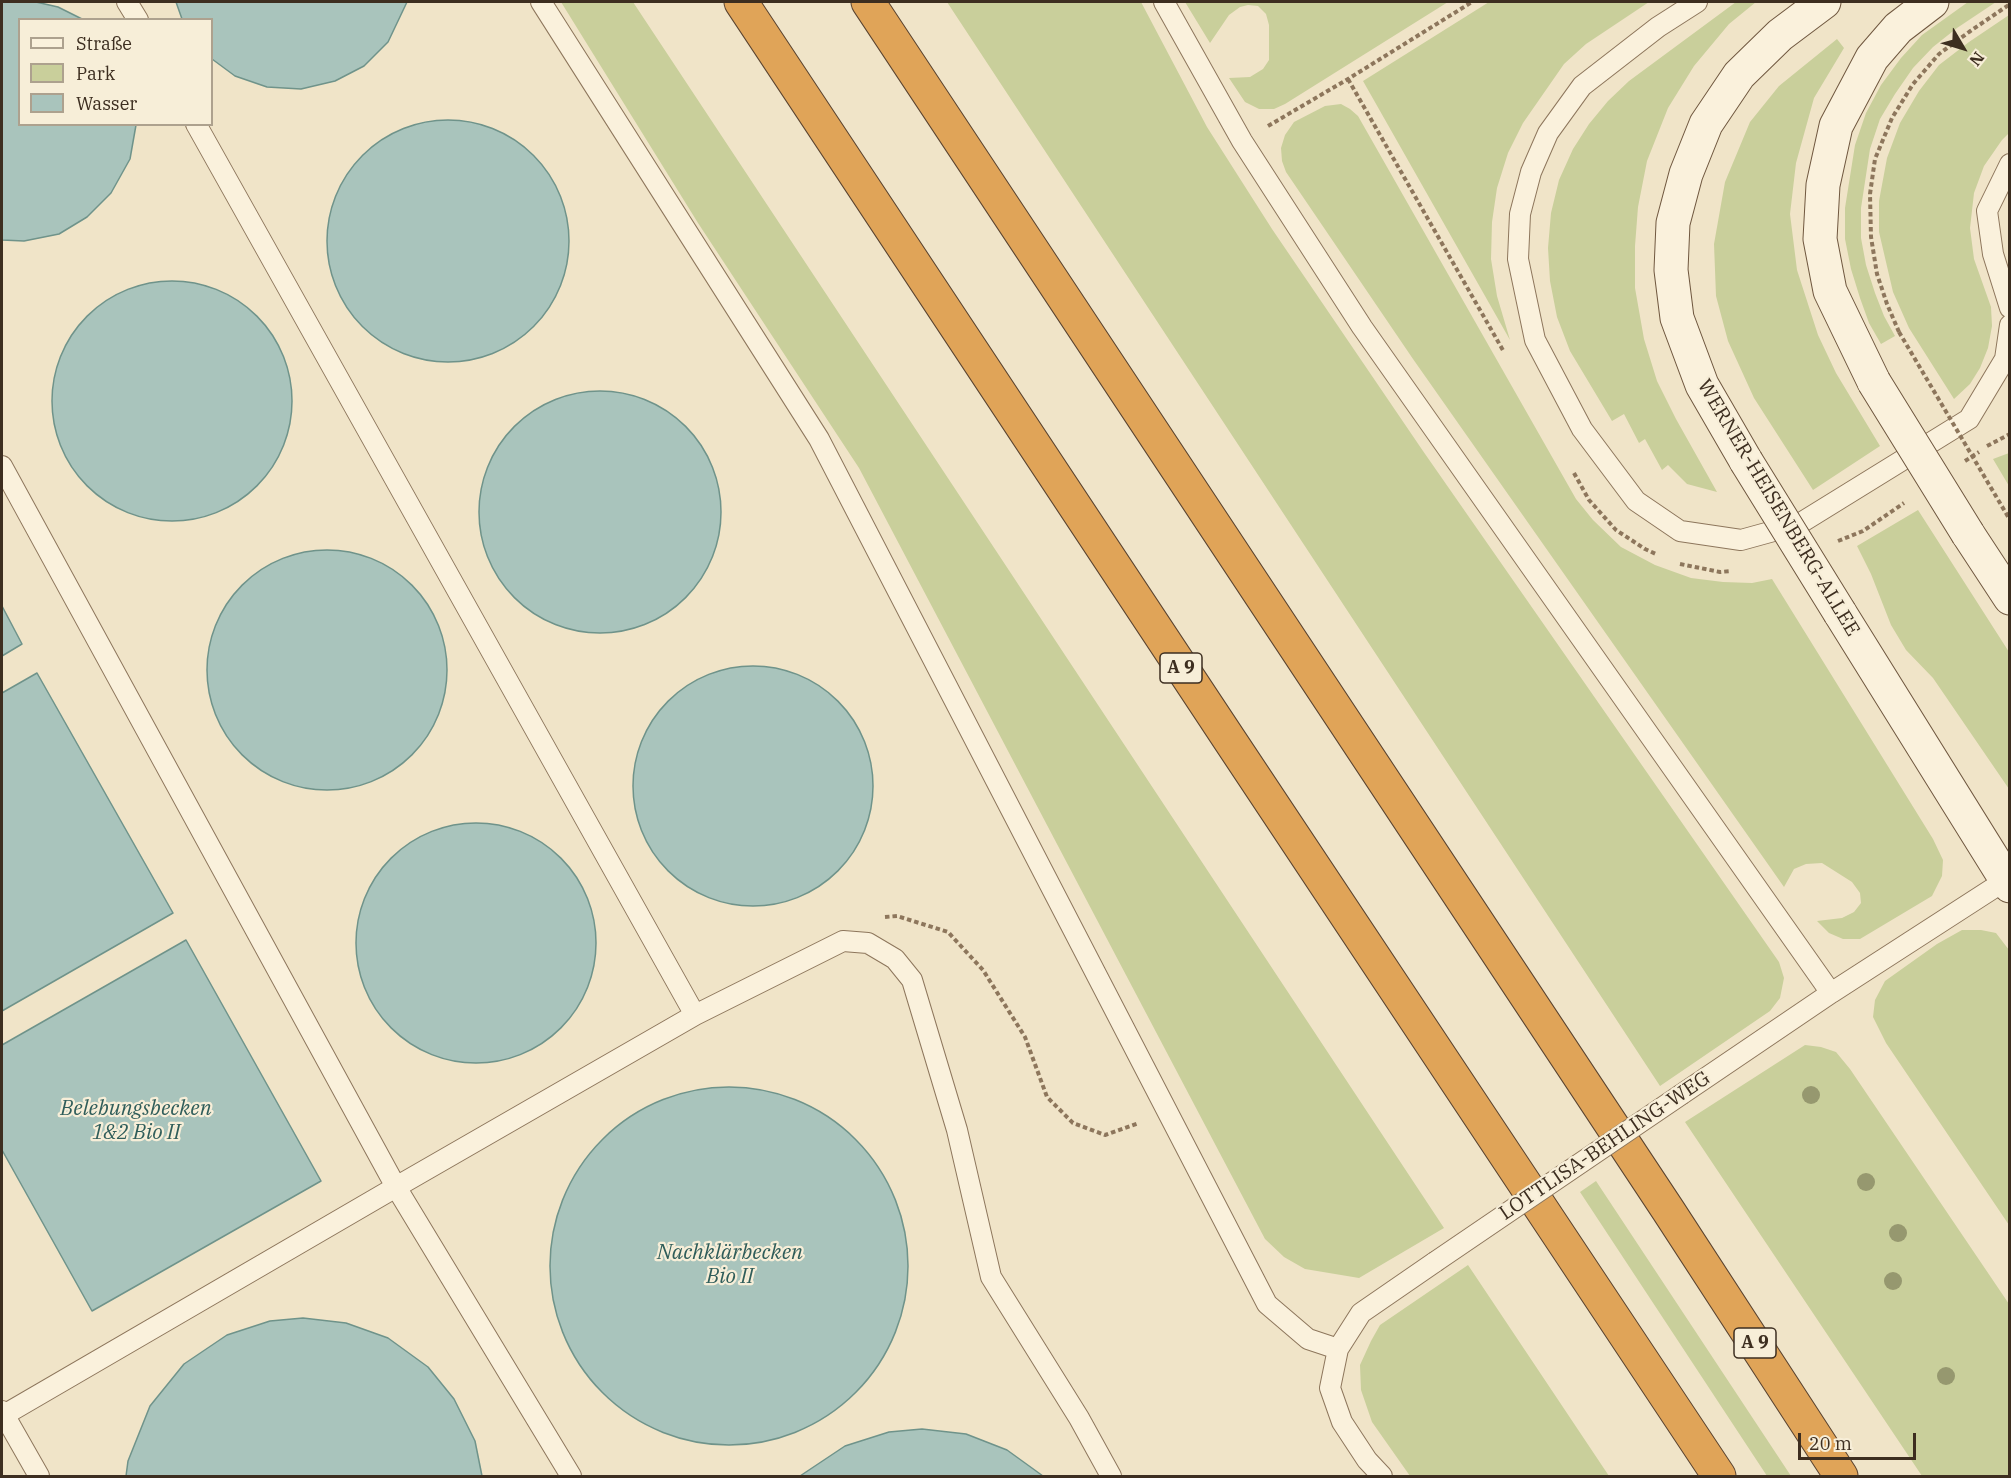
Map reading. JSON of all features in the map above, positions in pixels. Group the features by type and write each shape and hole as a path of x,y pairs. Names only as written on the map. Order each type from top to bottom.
{"highway":[{"name":"A 9","path":"741,2 1719,1476"},
{"name":"A 9","path":"868,2 1668,1210 1841,1476"}],"street":[{"name":"WERNER-HEISENBERG-ALLEE","path":"1824,2 1780,35 1739,75 1706,124 1686,174 1673,224 1671,270 1677,318 1702,385 1746,461 2008,883"},
{"path":"1932,2 1898,28 1872,58 1836,126 1823,185 1820,239 1830,291 1874,382 2010,598"}],"lane":[{"path":"128,2 137,18"},
{"path":"542,2 819,439 1268,1304 1308,1339 1338,1349"},
{"path":"1164,2 1242,141 1362,327 1831,993"},
{"path":"1697,2 1659,27 1582,86 1548,133 1531,172 1520,214 1518,260 1535,340 1582,429 1636,501 1680,531 1741,540 1799,524 1969,419 2005,359 2010,325"},
{"path":"197,126 696,1015"},
{"path":"2010,164 1988,212 1993,254 2010,308"},
{"path":"2,466 396,1187 571,1476"},
{"name":"LOTTLISA-BEHLING-WEG","path":"1382,1476 1367,1460 1342,1422 1330,1388 1338,1349 1361,1313 1831,993 2008,883"},
{"path":"39,1476 3,1413 696,1015 843,941 868,943 895,959 912,980 957,1130 991,1277 1079,1418 1111,1476"}],"path":[{"path":"1242,141 1472,2"},
{"path":"2010,4 1939,54 1913,84 1892,118 1875,159 1870,194 1871,237 1877,274 1899,332 2010,520"},
{"path":"1348,79 1507,356"},
{"path":"1957,467 1995,441 2010,434"},
{"path":"1572,469 1589,500 1616,530 1664,558"},
{"path":"1832,544 1863,531 1910,499"},
{"path":"1674,562 1720,572 1741,571"},
{"path":"843,941 858,920 897,916 948,932 983,970 1025,1037 1047,1097 1073,1123 1105,1135 1133,1126 1167,1110"}],"green space":[{"path":"561,2 633,2 1444,1228 1359,1278 1305,1269 1284,1257 1265,1239 859,468 698,223"},
{"path":"947,2 1141,2 1207,127 1272,229 1423,451 1779,962 1784,978 1780,998 1770,1011 1660,1086"},
{"path":"1185,2 1448,2 1285,104 1274,109 1259,109 1245,102 1229,78 1250,77 1263,69 1269,60 1269,25 1266,14 1258,6 1240,7 1229,15 1210,43"},
{"path":"1489,2 1649,2 1586,44 1564,64 1523,123 1508,153 1497,188 1492,222 1491,259 1497,296 1510,340 1363,81"},
{"path":"1736,2 1756,2 1729,24 1694,66 1668,108 1647,161 1638,207 1635,246 1635,288 1644,339 1657,381 1717,492 1687,484 1668,465 1662,470 1645,439 1639,443 1624,414 1612,421 1570,351 1557,317 1550,281 1548,248 1551,213 1559,180 1573,149 1589,124 1629,81"},
{"path":"1968,2 1996,2 1933,47 1913,68 1880,119 1870,149 1861,208 1861,238 1866,265 1875,293 1895,336 1881,344 1869,323 1860,298 1845,239 1845,208 1855,145 1866,113 1881,85 1901,58 1922,35"},
{"path":"2009,15 2009,133 1984,166 1974,193 1970,228 1974,259 1991,307 1992,326 1988,348 1980,368 1970,384 1954,399 1909,328 1893,292 1879,232 1879,201 1887,158 1900,123 1919,91 1939,65"},
{"path":"1837,39 1844,48 1814,98 1796,163 1790,214 1797,270 1818,335 1836,373 1880,446 1813,490 1754,398 1728,341 1716,296 1714,244 1725,182 1750,122 1779,86"},
{"path":"1341,104 1358,116 1576,499 1593,520 1621,547 1655,565 1691,578 1752,583 1772,579 1933,839 1943,860 1942,876 1932,896 1860,939 1843,939 1829,933 1817,921 1842,918 1854,912 1861,903 1860,893 1852,882 1822,863 1806,864 1794,869 1784,887 1413,359 1286,172 1281,148 1285,135 1294,122 1325,106"},
{"path":"2010,453 2009,486 1993,459"},
{"path":"1918,510 2009,652 2009,789 1933,678 1906,650 1891,625 1857,546"},
{"path":"1962,930 1996,933 2009,950 2009,1225 1886,1043 1873,1017 1875,1000 1885,981 1937,944"},
{"path":"1805,1045 1836,1052 1850,1069 2009,1304 2009,1476 1922,1476 1685,1122"},
{"path":"1596,1181 1791,1476 1767,1476 1580,1192"},
{"path":"1468,1265 1609,1476 1410,1476 1372,1422 1361,1390 1360,1365 1380,1325"}],"water":[{"path":"2,2 36,2 58,7 80,18 18,18 18,126 136,126 130,159 111,193 87,217 59,234 24,241 2,240"},
{"path":"176,2 407,2 388,42 364,66 335,81 301,89 267,87 235,76 213,60 213,18 182,18"},
{"path":"448,120 472,123 494,130 515,141 533,156 548,174 559,195 566,217 569,241 566,265 559,287 548,308 533,326 515,341 494,352 472,359 448,362 424,359 402,352 381,341 363,326 348,308 337,287 330,265 327,241 330,217 337,195 348,174 363,156 381,141 402,130 424,123"},
{"path":"160,281 184,281 207,286 229,295 257,316 272,334 283,355 290,377 292,401 290,425 283,447 272,468 257,486 229,507 207,516 184,521 160,521 137,516 115,507 96,494 79,477 66,458 57,436 52,413 52,389 57,366 66,344 79,325 96,308 115,295 137,286"},
{"path":"600,391 624,394 646,401 667,412 685,427 700,445 711,466 718,488 721,512 718,536 711,558 700,579 685,597 667,612 646,623 624,630 600,633 576,630 554,623 533,612 515,597 500,579 489,558 482,536 479,512 482,488 489,466 500,445 515,427 533,412 554,401 576,394"},
{"path":"315,550 339,550 362,555 384,564 412,585 427,603 438,624 445,646 447,670 445,694 438,716 427,737 412,755 384,776 362,785 339,790 315,790 292,785 270,776 251,763 234,746 221,727 212,705 207,682 207,658 212,635 221,613 234,594 251,577 270,564 292,555"},
{"path":"2,606 22,644 2,656"},
{"path":"741,666 765,666 788,671 810,680 838,701 853,719 864,740 871,762 873,786 871,810 864,832 853,853 838,871 810,892 788,901 765,906 741,906 718,901 696,892 677,879 660,862 647,843 638,821 633,798 633,774 638,751 647,729 660,710 677,693 696,680 718,671"},
{"path":"37,673 173,913 2,1011 2,693"},
{"path":"464,823 488,823 511,828 533,837 561,858 576,876 587,897 594,919 596,943 594,967 587,989 576,1010 561,1028 533,1049 511,1058 488,1063 464,1063 441,1058 419,1049 400,1036 383,1019 370,1000 361,978 356,955 356,931 361,908 370,886 383,867 400,850 419,837 441,828"},
{"name":"Belebungsbecken 1&2 Bio II","path":"186,940 321,1181 92,1311 2,1150 2,1045"},
{"name":"Nachklärbecken Bio II","path":"729,1087 764,1090 798,1100 829,1117 856,1139 878,1166 895,1197 905,1231 908,1266 905,1301 895,1335 878,1366 856,1393 829,1415 798,1432 764,1442 729,1445 694,1442 660,1432 629,1415 602,1393 580,1366 563,1335 553,1301 550,1266 553,1231 563,1197 580,1166 602,1139 629,1117 660,1100 694,1090"},
{"path":"303,1318 346,1323 388,1338 428,1367 454,1399 475,1441 482,1476 126,1476 128,1461 150,1406 184,1364 227,1335 270,1321"},
{"path":"922,1429 966,1434 1007,1450 1043,1476 800,1476 845,1446 889,1432"}]}
